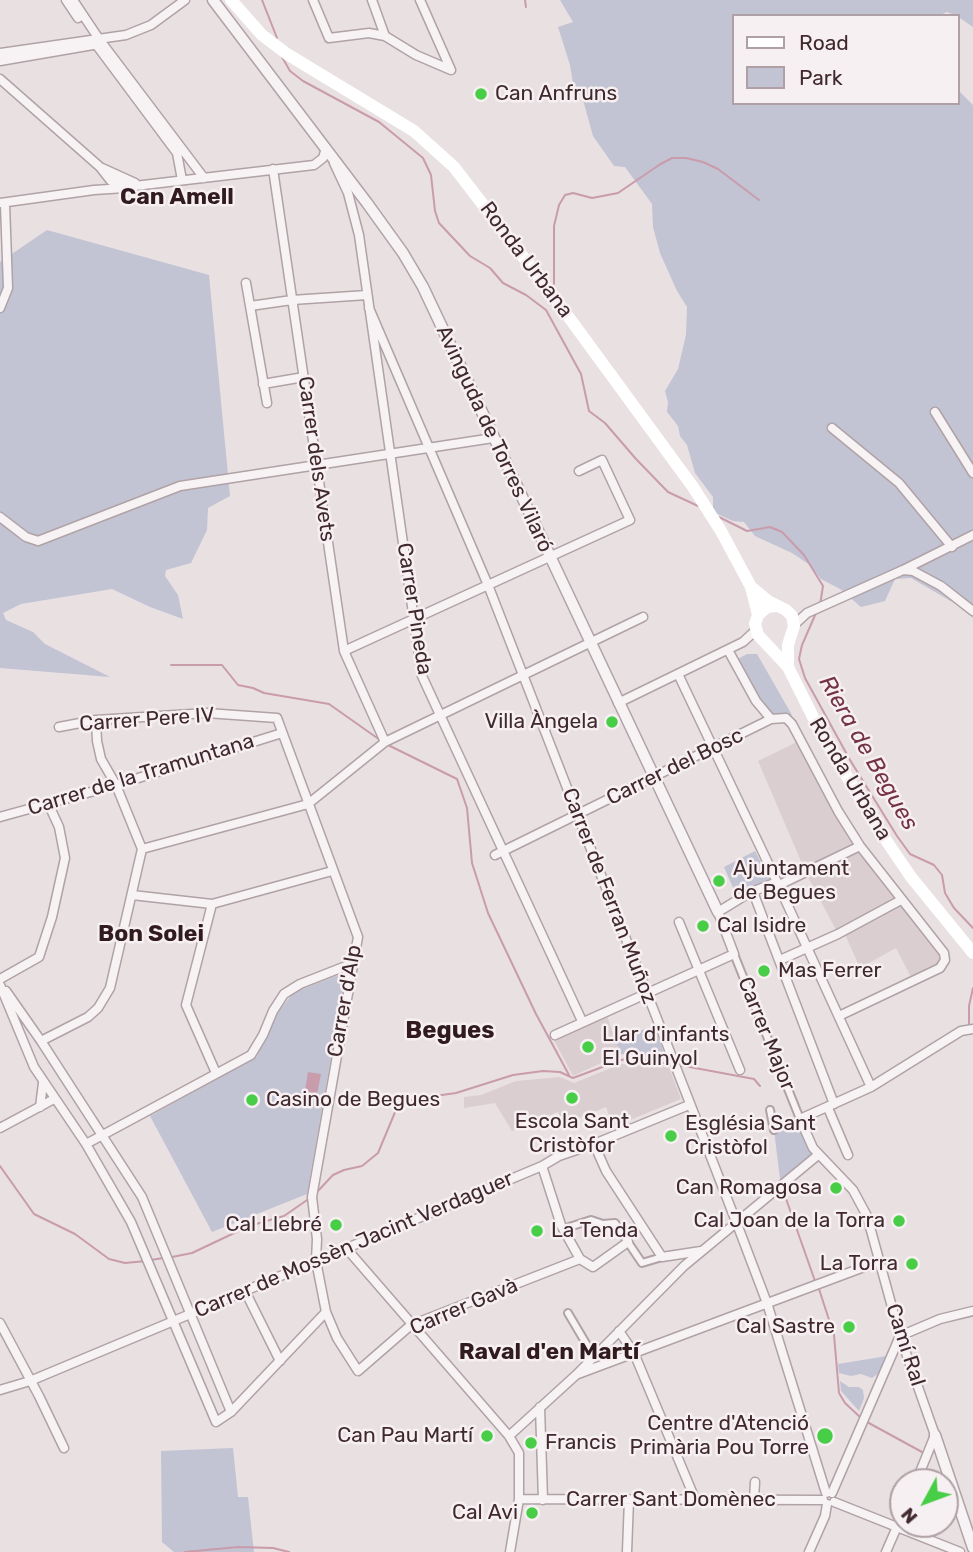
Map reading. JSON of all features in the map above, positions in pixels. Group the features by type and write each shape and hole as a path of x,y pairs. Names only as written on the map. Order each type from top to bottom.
{"main road":[{"name":"Ronda Urbana","path":"231,0 286,54 406,125 454,167 548,289 693,487 721,531 751,587 758,615 755,622 762,638 788,667 834,755 877,827 911,877 973,953"},
{"name":"Ronda Urbana","path":"751,587 776,606 789,612"},
{"path":"758,615 767,607 776,606"},
{"path":"788,667 787,651 792,631 789,612"},
{"path":"762,638 780,644 792,631"}],"street":[{"path":"66,0 204,178"},
{"path":"73,0 177,153 183,180"},
{"path":"0,61 127,35 151,25 184,0"},
{"name":"Avinguda de Torres Vilaró","path":"214,0 388,233 423,287 718,912"},
{"path":"313,0 329,38 369,33 384,36 416,55 451,70 420,0"},
{"path":"372,0 384,36"},
{"path":"0,53 99,41"},
{"path":"0,79 112,182 131,184"},
{"path":"314,165 323,159 326,148"},
{"name":"Carrer Pineda","path":"326,148 348,193 355,216 422,676 499,853 582,1021"},
{"path":"0,308 8,288 2,204 96,189 112,182 131,184 183,180 314,165 337,169"},
{"name":"Carrer dels Avets","path":"273,169 344,651 385,742"},
{"path":"96,189 101,170"},
{"path":"246,283 267,403"},
{"path":"250,306 367,295"},
{"name":"Carrer de Ferran Muñoz","path":"369,308 488,585 737,1224 767,1303 828,1498"},
{"path":"263,384 304,377"},
{"path":"935,412 973,473"},
{"path":"832,428 899,483 952,547"},
{"path":"0,517 26,537 38,541 180,485 493,438"},
{"path":"344,651 630,520 602,460 579,471"},
{"path":"792,631 810,612 973,536"},
{"path":"903,570 913,571 941,586 973,611"},
{"path":"789,612 810,612"},
{"path":"142,849 308,804 385,742 643,617"},
{"path":"618,703 743,642 762,638"},
{"path":"743,642 762,638"},
{"path":"728,650 756,701 771,719 786,718 792,724 838,811 860,846 944,953 943,965 839,1016"},
{"path":"678,674 808,947 871,1087"},
{"name":"Carrer Pere IV","path":"59,727 96,720 207,713 277,718"},
{"name":"Carrer d'Alp","path":"277,718 358,937 351,964 312,1202 317,1239 316,1261 326,1312 337,1338 358,1371"},
{"name":"Carrer del Bosc","path":"499,853 771,719"},
{"path":"41,1041 88,1017 102,1002 113,979 142,849 116,785 102,759 97,741 96,720"},
{"name":"Carrer de la Tramuntana","path":"0,817 116,785 282,733"},
{"path":"0,982 39,957 51,917 65,858 59,827 48,803"},
{"path":"718,912 753,892 860,846"},
{"path":"132,895 212,904 332,871"},
{"path":"753,892 780,960 848,1155"},
{"path":"780,960 838,934 901,900"},
{"path":"212,904 186,1005 216,1073"},
{"name":"Carrer Major","path":"718,912 800,1119 818,1155"},
{"path":"680,922 740,1070"},
{"path":"555,1035 734,954"},
{"path":"86,1144 251,1055 263,1035 272,1011 285,994 300,984 351,964"},
{"path":"0,982 142,1197 230,1412"},
{"path":"0,982 22,1042 43,1082 86,1144 131,1222 216,1422 230,1412 326,1312"},
{"path":"800,1119 871,1087 961,1031 973,1029"},
{"path":"40,1107 43,1082"},
{"path":"0,1128 54,1099"},
{"name":"Carrer de Mossèn Jacint Verdaguer","path":"0,1390 30,1381 542,1166 559,1156 689,1105"},
{"path":"770,1110 774,1130"},
{"path":"594,1144 606,1171 662,1257"},
{"path":"509,1436 576,1375 684,1266 818,1155"},
{"name":"Camí Ral","path":"818,1155 846,1181 867,1216 900,1336 973,1548"},
{"path":"542,1166 564,1229 580,1259"},
{"path":"564,1229 592,1220 603,1224 615,1223 642,1263 701,1251"},
{"name":"Carrer Gavà","path":"358,1371 411,1325 580,1259 593,1267 628,1242"},
{"path":"346,1248 509,1436 519,1453 519,1500 510,1552"},
{"path":"576,1375 880,1261"},
{"path":"245,1291 280,1361"},
{"path":"809,1552 825,1516 828,1498 900,1336 940,1319 973,1311"},
{"path":"568,1313 594,1357"},
{"path":"0,1323 64,1448"},
{"path":"619,1331 634,1353 695,1499"},
{"path":"540,1407 542,1500"},
{"path":"922,1468 935,1435"},
{"path":"754,1500 755,1482"},
{"path":"828,1498 889,1525"},
{"name":"Carrer Sant Domènec","path":"519,1500 828,1498"},
{"path":"627,1552 629,1500"},
{"path":"923,1538 960,1552"}],"shaded area":[{"path":"801,740 838,811 944,953 943,965 913,981 896,948 860,968 844,932 838,934 806,873 758,761"},
{"name":"Llar d'infants El Guinyol","path":"607,1016 620,1054 573,1076 554,1040"},
{"name":"Escola Sant Cristòfor","path":"621,1064 669,1067 681,1099 613,1127 606,1107 563,1125 558,1112 512,1131 495,1103 464,1108 464,1097 481,1095 516,1081 560,1077 574,1083"},
{"path":"308,1072 321,1074 316,1099 304,1097"}],"green space":[{"path":"560,0 973,0 973,27 959,17 959,14 947,12 732,14 732,105 959,105 959,91 973,105 973,618 954,603 911,578 895,579 885,601 861,607 840,589 821,579 810,565 792,553 755,536 744,522 733,521 713,512 713,497 695,473 687,445 680,436 678,426 667,412 665,391 678,369 686,335 687,307 660,253 653,227 652,204 625,167 614,166 593,136 583,100 573,83 558,27 573,22"},
{"path":"47,230 209,275 230,496 208,508 207,530 191,563 166,570 165,576 178,595 183,619 112,589 21,604 3,613 6,620 33,632 45,644 110,677 0,668 0,262"},
{"path":"747,654 757,654 792,715 771,719 734,661"},
{"path":"755,851 771,882 737,897 724,867"},
{"name":"Casino de Begues","path":"346,972 307,1194 212,1232 150,1116 257,1056 279,1011 294,992"},
{"path":"654,1026 666,1058 620,1054 615,1039"},
{"path":"800,1119 817,1157 781,1187 774,1130"},
{"path":"887,1356 879,1373 872,1378 861,1374 851,1376 839,1373 838,1364"},
{"path":"840,1381 849,1387 863,1390 864,1398 859,1411 841,1391"},
{"path":"233,1448 238,1497 248,1497 254,1552 174,1552 162,1542 161,1451"}],"waterway":[{"name":"Riera de Begues","path":"262,0 277,38"},
{"path":"525,0 526,7"},
{"name":"Riera de Begues","path":"282,57 290,71 303,81 379,122 423,158 431,175 439,223 470,256 490,268 503,283 546,310 581,374 589,411 605,423 668,492 698,506"},
{"path":"554,284 554,226 559,205 565,195 573,193 592,198 618,193 672,158 686,158 718,169 759,200"},
{"name":"Riera de Begues","path":"719,517 747,531 770,527 782,532 804,555 823,586 820,605"},
{"name":"Riera de Begues","path":"816,613 799,659 805,678 850,760 897,836 910,854 934,865 942,875 945,893 954,908 973,928"},
{"path":"171,665 222,665 238,685 264,693 329,704 380,740"},
{"path":"388,745 457,779 467,808 472,863 488,913 536,1014 569,1075"},
{"name":"Riera de Begues","path":"969,1025 973,988"},
{"path":"317,1192 333,1175 362,1166 378,1153 398,1105 414,1099 456,1093 513,1075 543,1071 560,1072 573,1078 632,1058 670,1064"},
{"path":"679,1065 754,1079 760,1086"},
{"path":"0,1166 34,1214 75,1234 109,1259 125,1263 146,1261"},
{"path":"784,1193 815,1281"},
{"path":"172,1257 192,1253 249,1226 284,1216 310,1198"},
{"path":"151,1260 163,1258"},
{"path":"818,1286 834,1335 839,1393 860,1417"},
{"path":"867,1422 922,1452"},
{"path":"185,1552 238,1547 273,1548 289,1552"}],"place":[{"name":"Can Anfruns","path":"481,94"},
{"name":"Villa Àngela","path":"612,722"},
{"name":"Ajuntament de Begues","path":"719,881"},
{"name":"Cal Isidre","path":"703,926"},
{"name":"Mas Ferrer","path":"764,971"},
{"name":"Llar d'infants El Guinyol","path":"588,1047"},
{"name":"Escola Sant Cristòfor","path":"572,1098"},
{"name":"Casino de Begues","path":"252,1100"},
{"name":"Església Sant Cristòfol","path":"671,1136"},
{"name":"Can Romagosa","path":"836,1188"},
{"name":"Cal Joan de la Torra","path":"899,1221"},
{"name":"Cal Llebré","path":"336,1225"},
{"name":"La Tenda","path":"537,1231"},
{"name":"La Torra","path":"912,1264"},
{"name":"Cal Sastre","path":"849,1327"},
{"name":"Can Pau Martí","path":"487,1436"},
{"name":"Centre d'Atenció Primària Pou Torre","path":"825,1436"},
{"name":"Francis","path":"531,1443"},
{"name":"Cal Avi","path":"532,1513"}],"district":[{"name":"Can Amell","path":"177,197"},
{"name":"Bon Solei","path":"151,934"},
{"name":"Begues","path":"450,1031"},
{"name":"Raval d'en Martí","path":"549,1352"}]}
